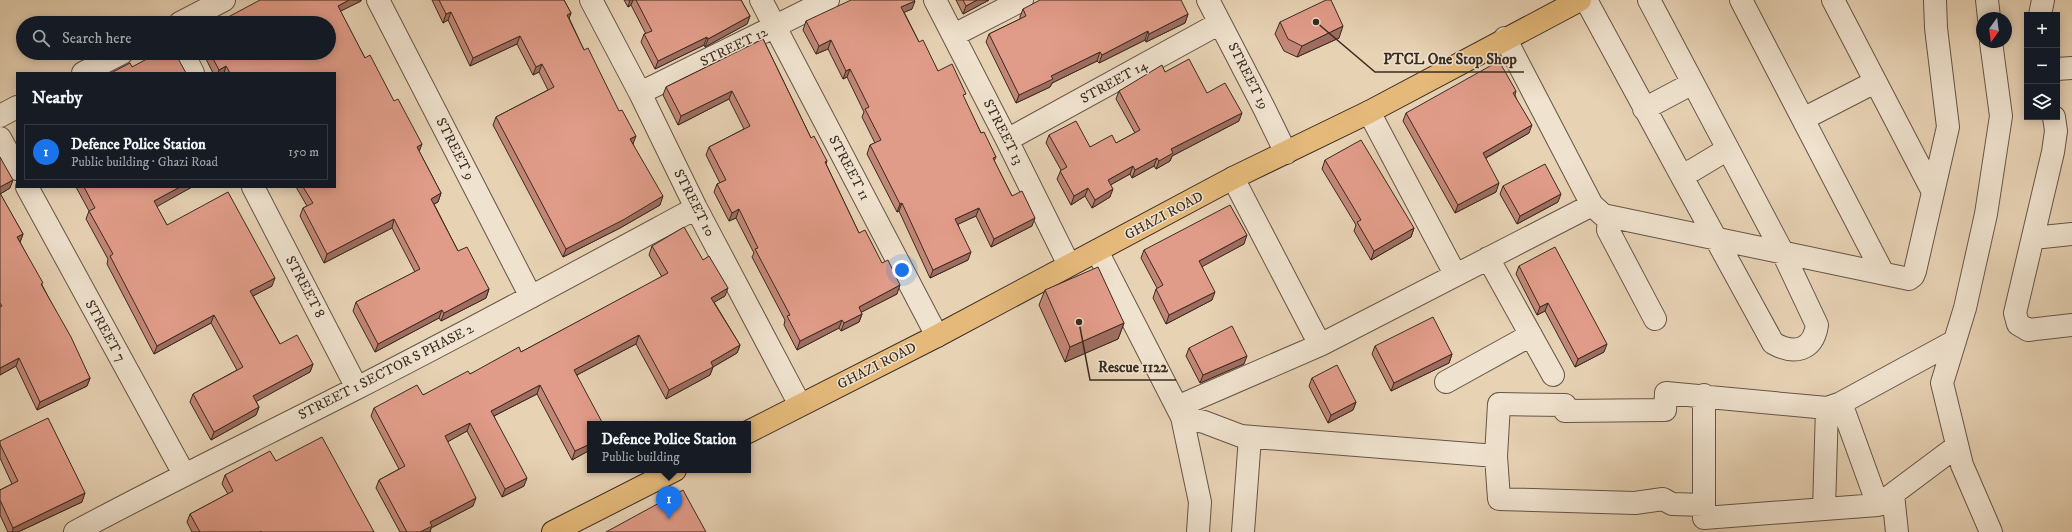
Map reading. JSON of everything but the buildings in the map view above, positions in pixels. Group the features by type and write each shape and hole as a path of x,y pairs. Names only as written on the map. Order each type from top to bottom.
{"main road":[{"name":"GHAZI ROAD","path":"751,430 937,336 1233,178 1369,112 1505,38 1580,0"},
{"path":"559,531 669,473"}],"street":[{"path":"193,16 224,0"},
{"name":"STREET 9","path":"378,0 531,297"},
{"name":"STREET 10","path":"591,0 640,93 696,208 800,405"},
{"name":"STREET 11","path":"761,0 937,336"},
{"name":"STREET 12","path":"640,93 828,0"},
{"name":"STREET 13","path":"935,0 1069,265"},
{"path":"954,35 1022,0"},
{"name":"STREET 19","path":"1208,0 1286,153"},
{"path":"1586,0 1644,109 1773,343 1784,349 1795,350 1808,344 1815,337 1817,325 1783,253 1649,0"},
{"path":"1740,0 1883,273"},
{"path":"1832,0 1933,192"},
{"path":"1505,38 1592,205 1598,212 1609,218 1909,279 1913,276 1948,127 1936,28 1935,0"},
{"path":"1987,0 1988,12"},
{"path":"2041,12 2043,0"},
{"name":"STREET 14","path":"1007,140 1220,23"},
{"path":"1991,532 1962,465 1942,382 1965,308 1986,214 2001,116 1992,48"},
{"path":"85,72 108,60"},
{"path":"186,60 192,72"},
{"path":"2060,69 2072,68"},
{"path":"1802,119 1875,82"},
{"path":"1644,109 1693,83"},
{"path":"0,116 16,108"},
{"path":"1369,112 1455,274"},
{"path":"2054,120 2062,151 2035,235 2016,312 2018,324 2028,330 2072,325"},
{"path":"0,138 16,167"},
{"path":"1681,175 1693,170 1728,149"},
{"path":"1233,178 1320,345"},
{"name":"STREET 7","path":"28,188 184,474"},
{"name":"STREET 8","path":"253,188 357,388"},
{"path":"1180,412 1320,345 1455,274 1592,205"},
{"name":"STREET 1 SECTOR S PHASE 2","path":"74,532 184,474 357,388 531,297 696,208"},
{"path":"1609,218 1608,230 1655,320"},
{"path":"2035,235 2043,237 2072,234"},
{"path":"1097,251 1180,412 1200,502 1198,532"},
{"path":"1488,258 1553,375"},
{"path":"1446,382 1530,335"},
{"path":"1704,505 1672,504 1663,499 1635,503 1499,499 1496,456 1499,404 1565,405 1565,411 1666,410 1666,392 1834,406 1955,341"},
{"path":"1704,395 1704,518 1770,523 1824,509 1885,500 1957,446"},
{"path":"1834,406 1885,500 1897,532"},
{"path":"1824,509 1834,406"},
{"path":"1180,412 1241,436 1496,456"},
{"path":"1243,532 1250,437"}],"place":[{"name":"PTCL One Stop Shop","path":"1316,22"},
{"name":"Rescue 1122","path":"1079,322"},
{"name":"Defence Police Station","path":"669,519"}]}
